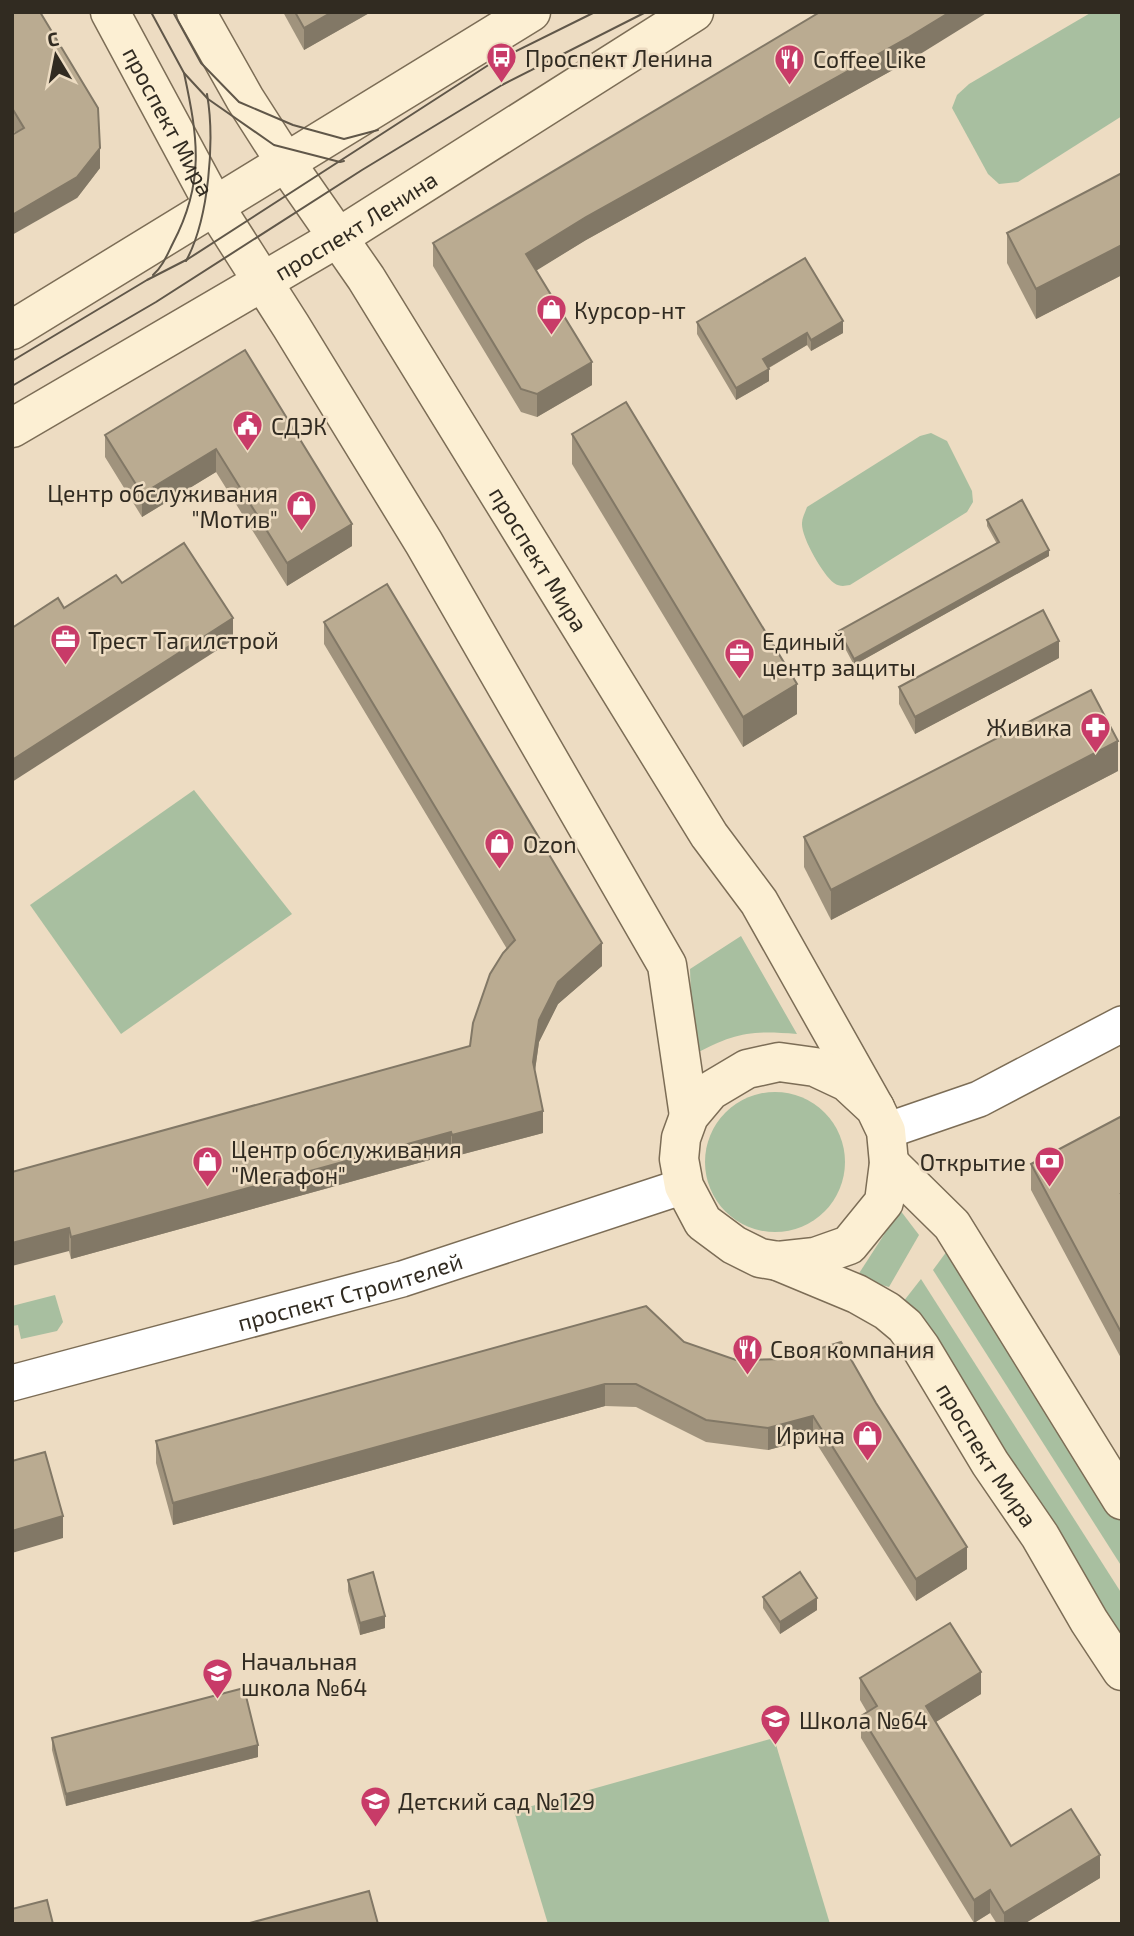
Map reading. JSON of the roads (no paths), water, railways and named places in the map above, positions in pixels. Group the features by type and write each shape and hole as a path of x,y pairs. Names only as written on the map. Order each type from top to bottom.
{"main road":[{"name":"проспект Мира","path":"110,12 215,207 424,543 667,965 688,1116"},
{"name":"проспект Мира","path":"196,12 245,99 286,163 339,237 709,835 759,902 883,1134 952,1225 1122,1500"},
{"path":"12,330 531,12"},
{"name":"проспект Ленина","path":"12,428 339,237 694,12"},
{"path":"779,1062 815,1066 847,1082 883,1134 884,1202 849,1245 815,1257 778,1261 760,1258 734,1245 703,1222 684,1186 679,1159 681,1138 688,1116 710,1091 747,1069 779,1062"},
{"name":"проспект Мира","path":"778,1261 857,1294 887,1311 905,1326 990,1463 1040,1536 1089,1621 1122,1671"}],"street":[{"path":"883,1134 979,1099 1122,1024"},
{"name":"проспект Строителей","path":"12,1383 402,1279 684,1186"}],"tram line":[{"path":"151,12 184,73 208,99 274,145 344,161"},
{"path":"173,12 201,63 239,102 293,125 344,139 378,130"},
{"path":"12,361 147,280 188,259 490,64 595,12"},
{"path":"12,386 156,302 362,170 502,85 646,12"},
{"path":"153,275 160,268 183,221 194,180 195,139 184,73"},
{"path":"186,261 200,224 208,179 210,134 207,94"}],"place":[{"name":"Проспект Ленина","path":"502,85"},
{"name":"Coffee Like","path":"790,86"},
{"name":"Курсор-нт","path":"551,337"},
{"name":"СДЭК","path":"248,453"},
{"name":"Центр обслуживания \"Мотив\"","path":"301,533"},
{"name":"Трест Тагилстрой","path":"65,667"},
{"name":"Единый центр защиты","path":"739,681"},
{"name":"Живика","path":"1095,754"},
{"name":"Ozon","path":"500,871"},
{"name":"Центр обслуживания \"Мегафон\"","path":"208,1189"},
{"name":"Открытие","path":"1049,1189"},
{"name":"Своя компания","path":"747,1376"},
{"name":"Ирина","path":"868,1462"},
{"name":"Начальная школа №64","path":"218,1701"},
{"name":"Школа №64","path":"776,1747"},
{"name":"Детский сад №129","path":"375,1828"}]}
